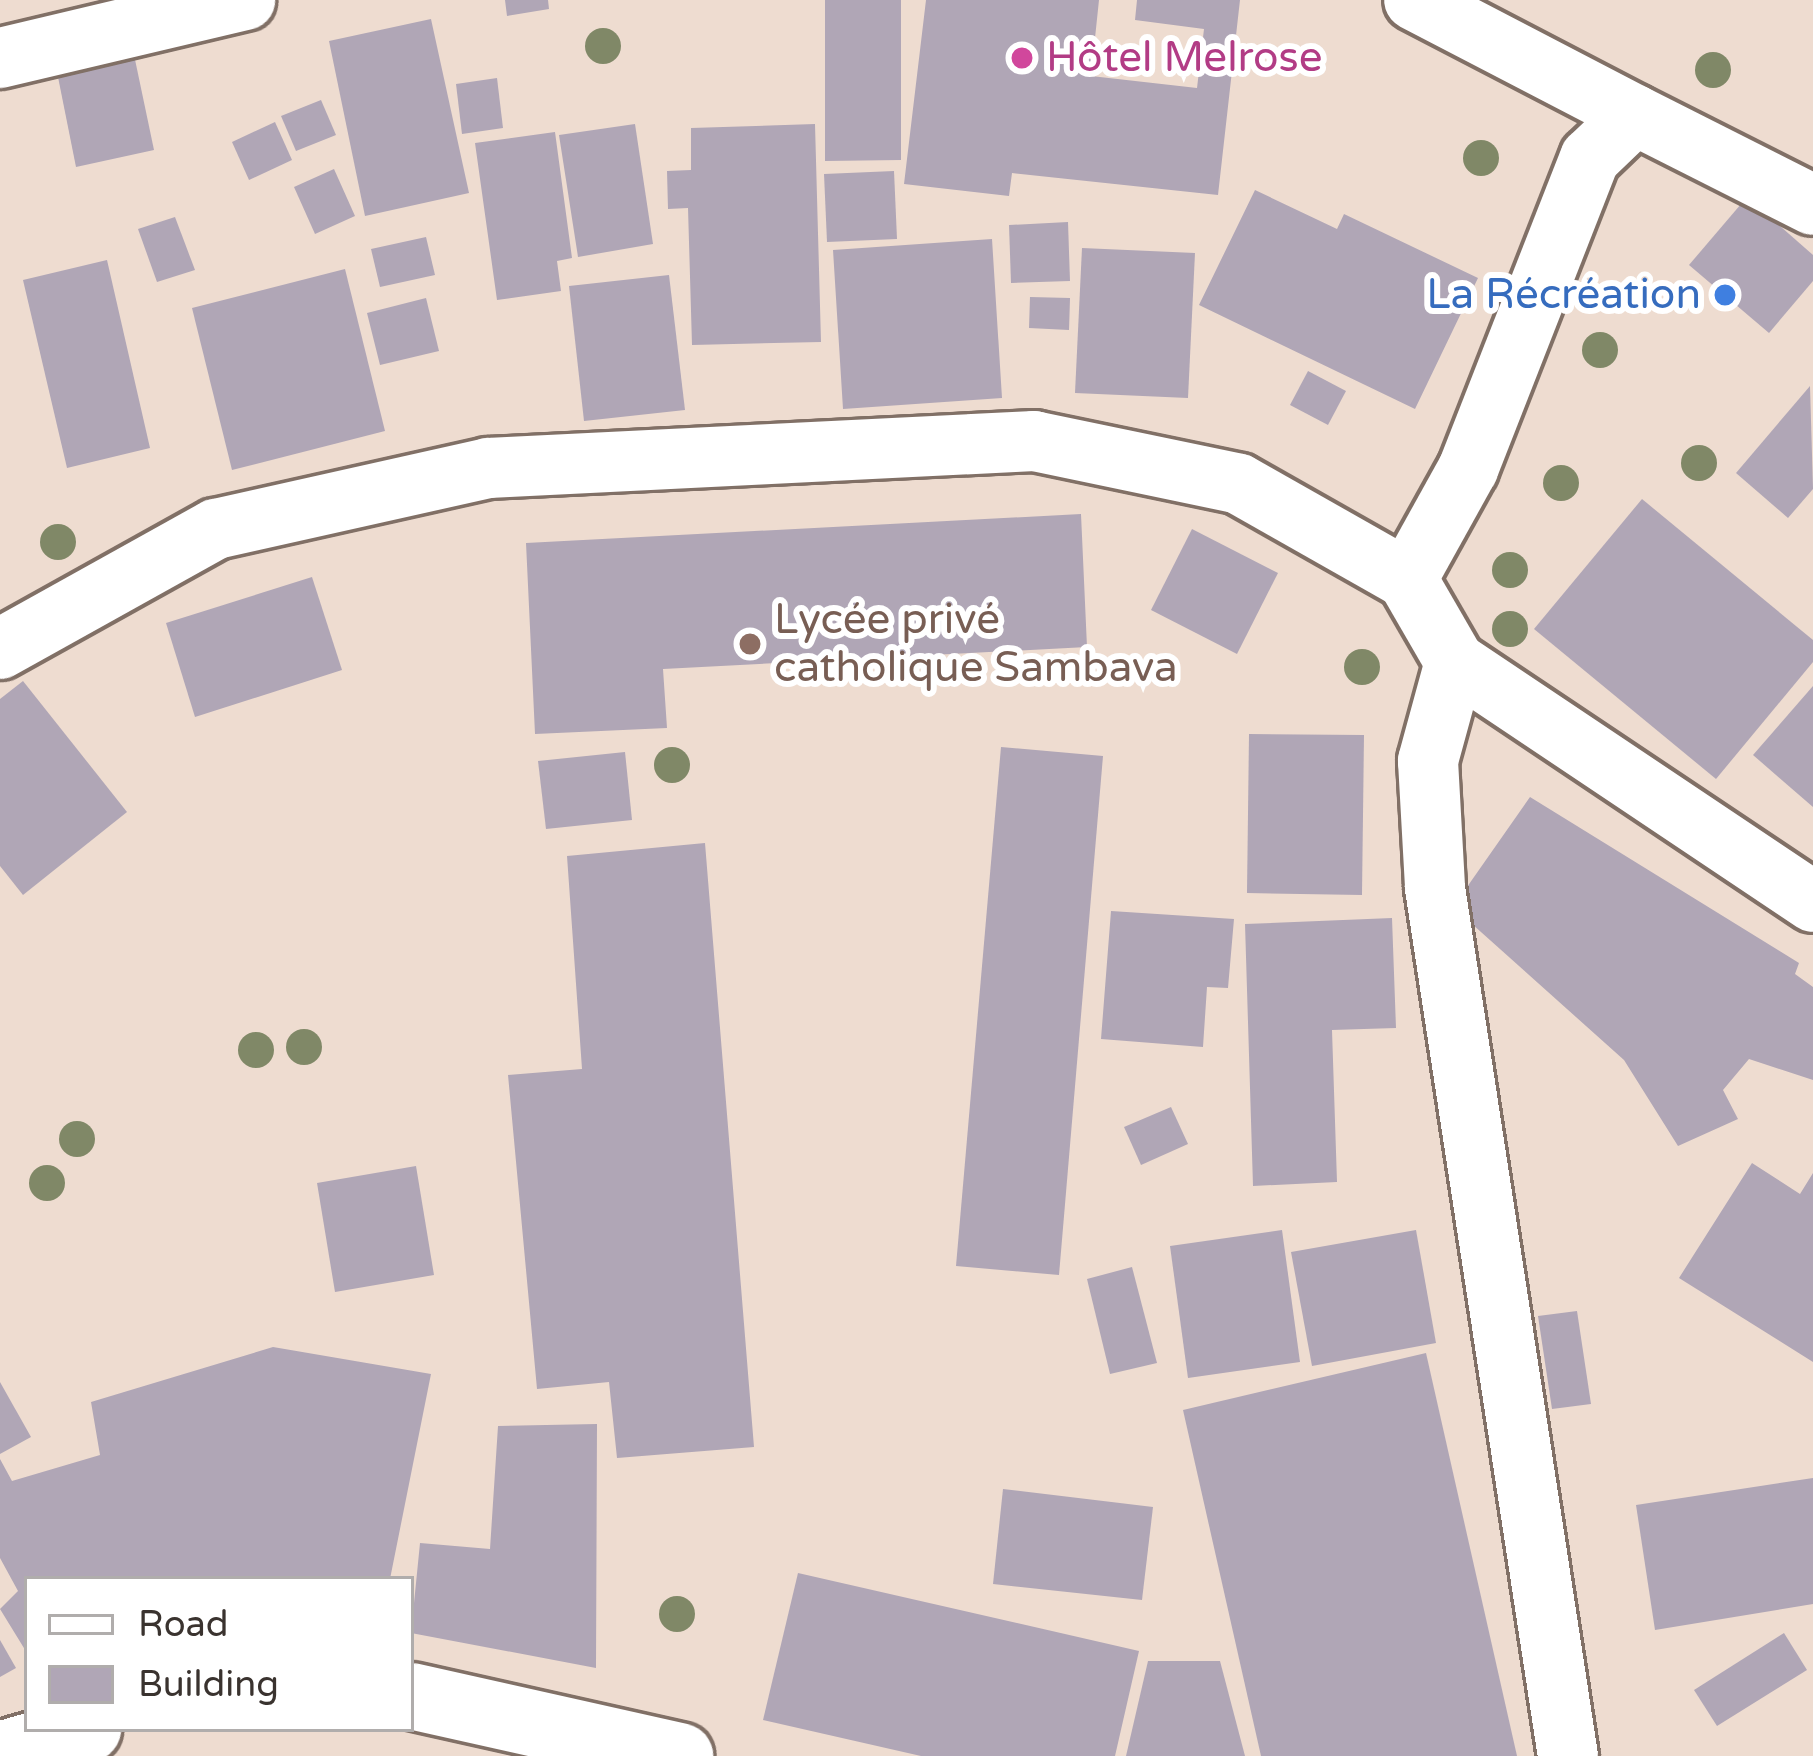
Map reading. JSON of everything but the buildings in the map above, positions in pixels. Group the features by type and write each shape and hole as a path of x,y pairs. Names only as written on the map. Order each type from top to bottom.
{"main road":[{"path":"414,1697 680,1756"},
{"path":"0,1755 78,1732"}],"street":[{"path":"0,58 244,0"},
{"path":"1414,0 1813,206"},
{"path":"1407,579 1468,469 1590,158 1635,115"},
{"path":"0,649 216,529 488,468 1034,441 1239,484 1407,579 1455,662 1813,902"},
{"path":"1455,662 1427,760 1435,888 1568,1756"}],"place":[{"name":"Hôtel Melrose","path":"1022,58"},
{"name":"La Récréation","path":"1725,295"},
{"name":"Lycée privé catholique Sambava","path":"750,644"}]}
